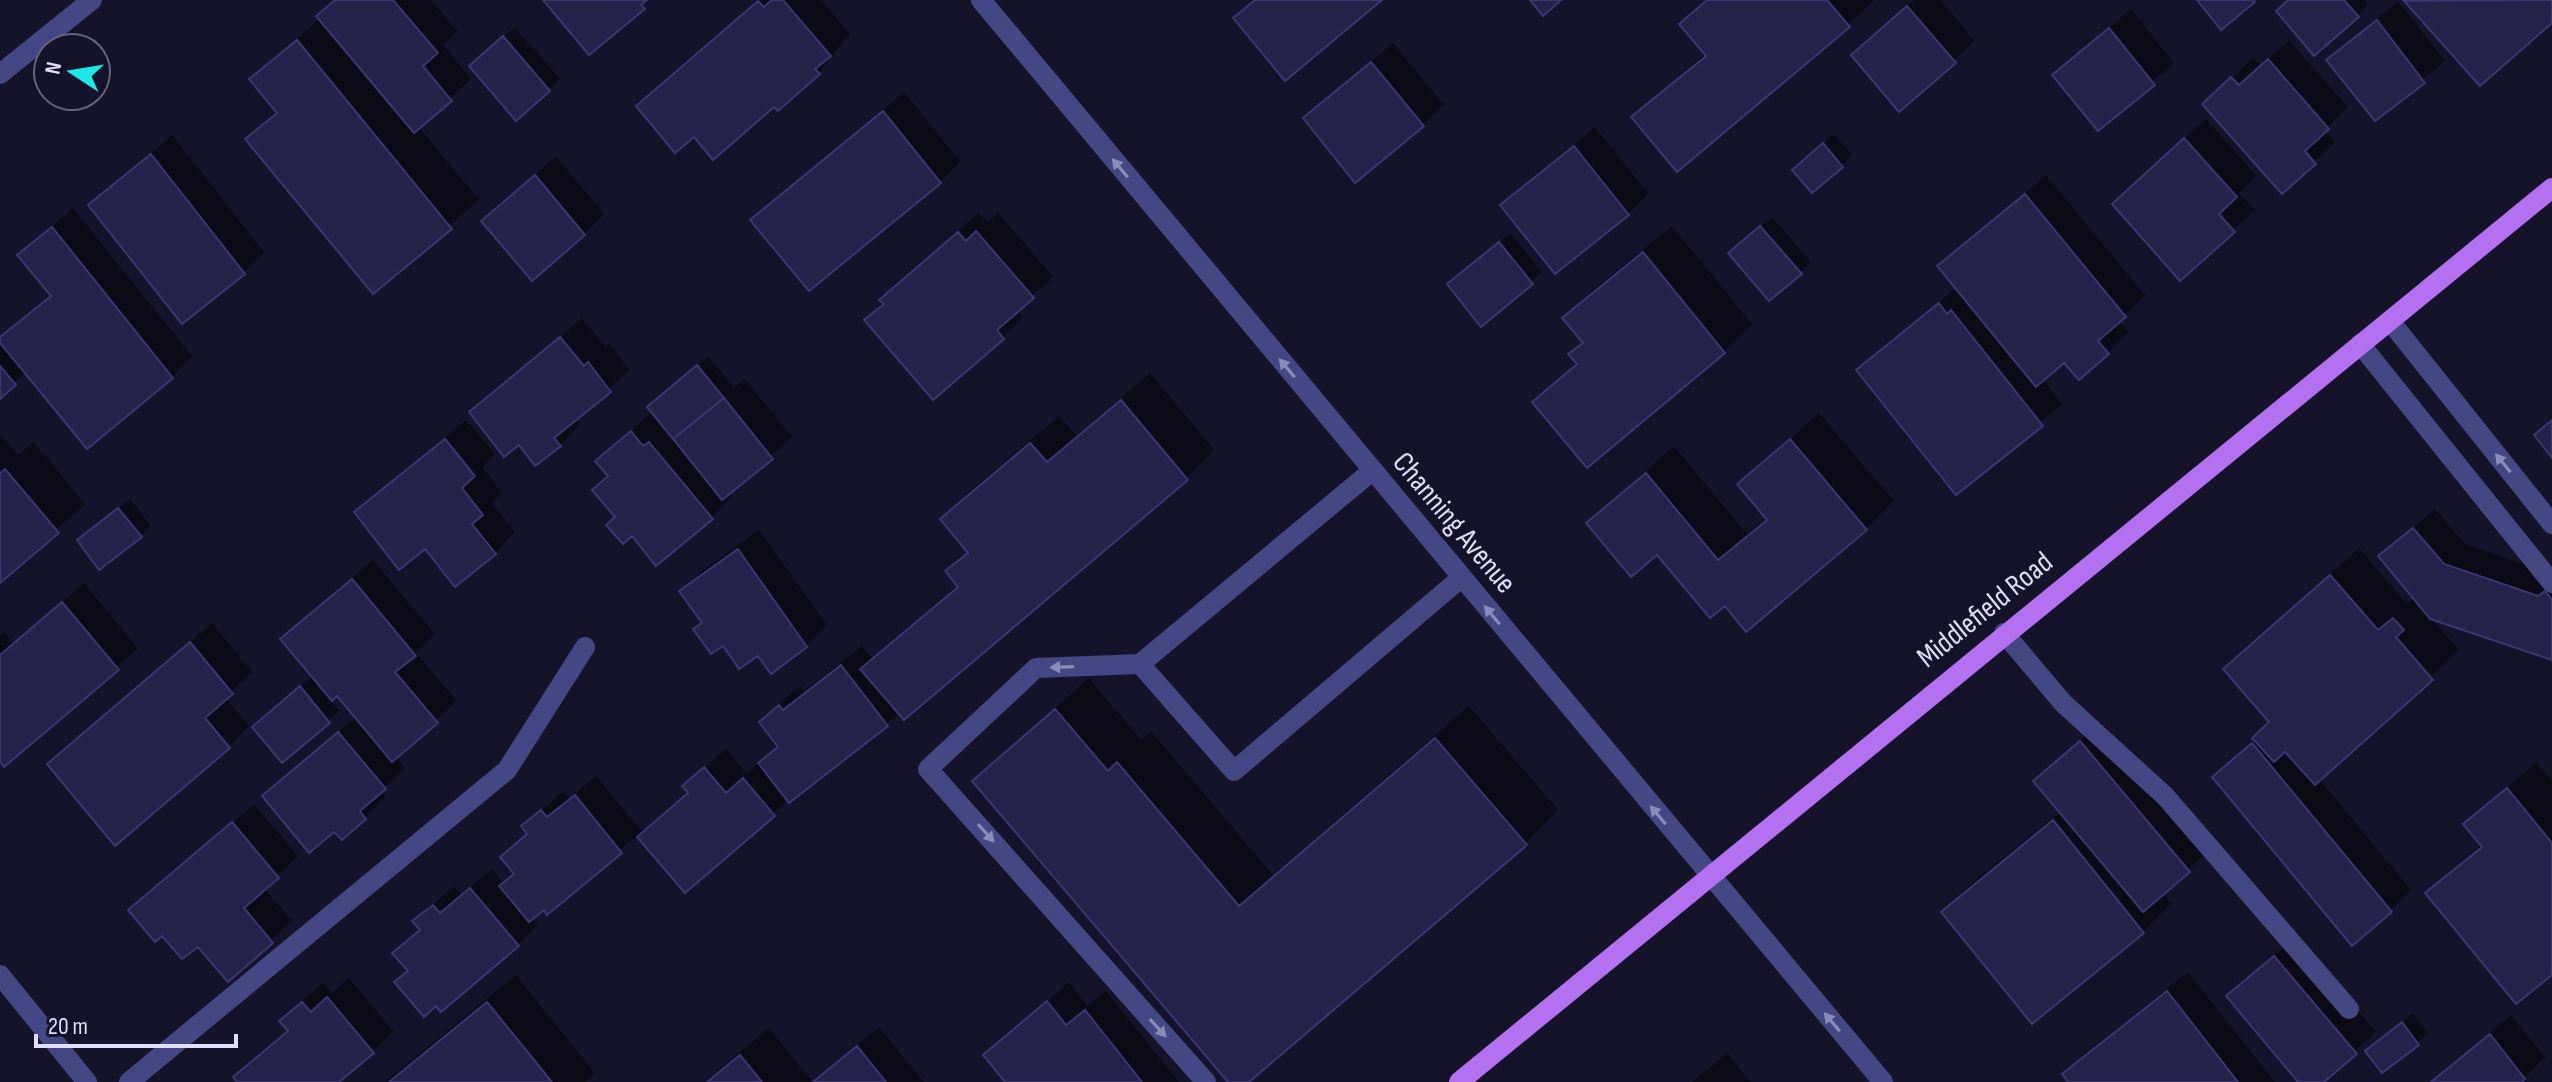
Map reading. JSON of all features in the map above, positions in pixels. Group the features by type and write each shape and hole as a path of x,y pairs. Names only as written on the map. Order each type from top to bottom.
{"main road":[{"name":"Middlefield Road","path":"1459,1082 1708,875 2552,188"}],"street":[{"path":"0,74 92,0"},
{"name":"Channing Avenue","path":"981,0 1883,1082"},
{"path":"2390,321 2552,524"},
{"path":"2360,344 2552,583"},
{"path":"1206,1082 928,769 1036,668 1140,664 1372,471"},
{"path":"1140,664 1234,771 1461,578"},
{"path":"2004,633 2063,703 2165,796 2349,1009"},
{"path":"129,1082 507,770 585,647"},
{"path":"0,975 87,1082"}],"building":[{"path":"335,0 393,0 438,53 423,66 452,101 414,133 316,16"},
{"path":"543,0 647,0 641,5 645,9 589,55"},
{"path":"772,0 783,0 831,56 815,69 820,74 778,111 774,107 713,160 694,137 675,153 636,106 758,1 764,7"},
{"path":"1255,0 1382,0 1285,81 1233,18"},
{"path":"1530,0 1561,0 1543,16"},
{"path":"1707,0 1827,0 1850,27 1677,172 1631,117 1706,56 1679,24"},
{"path":"2197,0 2253,0 2255,2 2221,30"},
{"path":"2288,0 2344,0 2359,17 2314,56 2276,11"},
{"path":"2552,0 2552,23 2480,86 2404,1"},
{"path":"1907,6 1956,63 1899,112 1851,55"},
{"path":"2377,20 2425,83 2375,121 2326,60"},
{"path":"2109,28 2155,85 2098,131 2052,75"},
{"path":"503,36 550,91 516,121 469,66"},
{"path":"297,40 452,229 373,294 245,139 277,113 249,79"},
{"path":"2268,59 2329,129 2305,151 2316,164 2282,194 2202,104 2231,77 2239,85"},
{"path":"1371,62 1424,126 1355,183 1303,118"},
{"path":"883,111 941,183 809,291 750,220"},
{"path":"2184,138 2237,197 2219,214 2235,232 2180,281 2112,204"},
{"path":"1823,143 1843,167 1812,193 1792,170"},
{"path":"1574,146 1629,215 1555,274 1500,205"},
{"path":"151,154 245,274 182,324 88,205"},
{"path":"535,175 585,235 532,281 481,221"},
{"path":"2025,194 2126,317 2098,341 2109,354 2079,380 2064,363 2036,387 1937,266"},
{"path":"1760,226 1802,274 1769,301 1728,253"},
{"path":"52,227 173,378 87,449 0,343 0,337 51,296 17,255"},
{"path":"976,231 1034,298 997,330 1004,339 933,400 864,320 884,304 879,300 958,232 966,241"},
{"path":"1499,242 1533,284 1481,327 1447,284"},
{"path":"1643,252 1725,353 1587,468 1532,402 1577,364 1568,354 1583,343 1562,318"},
{"path":"1939,303 1947,314 1951,310 2043,426 1956,495 1856,370"},
{"path":"560,337 584,366 588,362 611,392 554,438 561,446 535,466 519,445 504,457 469,412"},
{"path":"697,365 724,398 673,439 647,407"},
{"path":"0,366 16,385 0,399"},
{"path":"724,398 773,459 722,500 673,439"},
{"path":"1121,400 1188,480 904,720 860,669 958,587 945,571 968,553 940,519 1030,443 1047,462"},
{"path":"2552,420 2552,458 2534,435"},
{"path":"631,431 643,446 649,442 713,519 656,566 632,536 623,544 606,525 615,517 592,490 608,476 595,461"},
{"path":"445,439 475,476 462,488 483,515 472,524 496,554 455,587 425,549 399,570 354,512"},
{"path":"1790,439 1867,530 1746,632 1725,606 1710,618 1657,555 1631,577 1586,523 1646,473 1718,560 1767,520 1737,484"},
{"path":"5,469 59,533 0,583 0,473"},
{"path":"118,508 142,537 99,570 77,540"},
{"path":"2413,528 2444,564 2538,596 2545,591 2552,600 2552,660 2430,619 2378,556"},
{"path":"738,549 807,647 771,674 758,656 739,669 723,646 711,654 693,629 702,623 679,591"},
{"path":"2330,575 2378,630 2393,618 2404,630 2396,637 2433,680 2315,785 2285,752 2274,762 2252,738 2269,722 2223,669"},
{"path":"352,579 416,656 395,672 438,723 392,762 337,696 332,701 280,639"},
{"path":"62,602 119,670 4,767 0,762 0,655"},
{"path":"190,642 233,694 205,718 230,748 115,846 47,764"},
{"path":"841,665 888,726 789,803 758,763 778,747 759,722 779,705 783,710"},
{"path":"300,686 330,723 282,763 252,727"},
{"path":"1055,709 1108,771 1117,762 1239,906 1435,738 1527,845 1249,1082 1228,1082 972,781"},
{"path":"338,732 386,789 360,811 366,819 342,840 334,832 309,853 262,796"},
{"path":"2080,741 2190,872 2143,912 2033,781"},
{"path":"2252,743 2392,912 2352,946 2212,777"},
{"path":"704,767 726,793 743,778 775,816 685,893 637,837 688,793 682,786"},
{"path":"2507,788 2552,843 2552,975 2516,1004 2425,893 2482,847 2463,824"},
{"path":"575,795 622,853 547,915 544,910 529,922 499,886 514,874 500,857 527,834 521,826 541,810 547,817"},
{"path":"2053,820 2144,933 2032,1024 1941,912"},
{"path":"232,822 279,878 244,908 273,943 228,982 198,947 182,959 162,936 155,942 128,910"},
{"path":"470,888 519,946 441,1012 436,1006 424,1017 394,982 408,971 392,953 420,930 412,921 433,905 440,913"},
{"path":"2274,956 2357,1054 2324,1082 2298,1082 2226,996"},
{"path":"2167,991 2238,1082 2068,1082 2062,1074"},
{"path":"327,997 374,1053 339,1082 237,1082 233,1077 288,1031 279,1021 302,1002 311,1012"},
{"path":"1047,1001 1066,1025 1085,1010 1142,1082 1005,1082 983,1055"},
{"path":"487,1002 552,1082 389,1082"},
{"path":"2402,1022 2419,1045 2382,1073 2365,1051"},
{"path":"2490,1034 2525,1079 2522,1082 2431,1082"},
{"path":"857,1046 886,1082 813,1082"},
{"path":"740,1055 762,1082 707,1082"}]}
